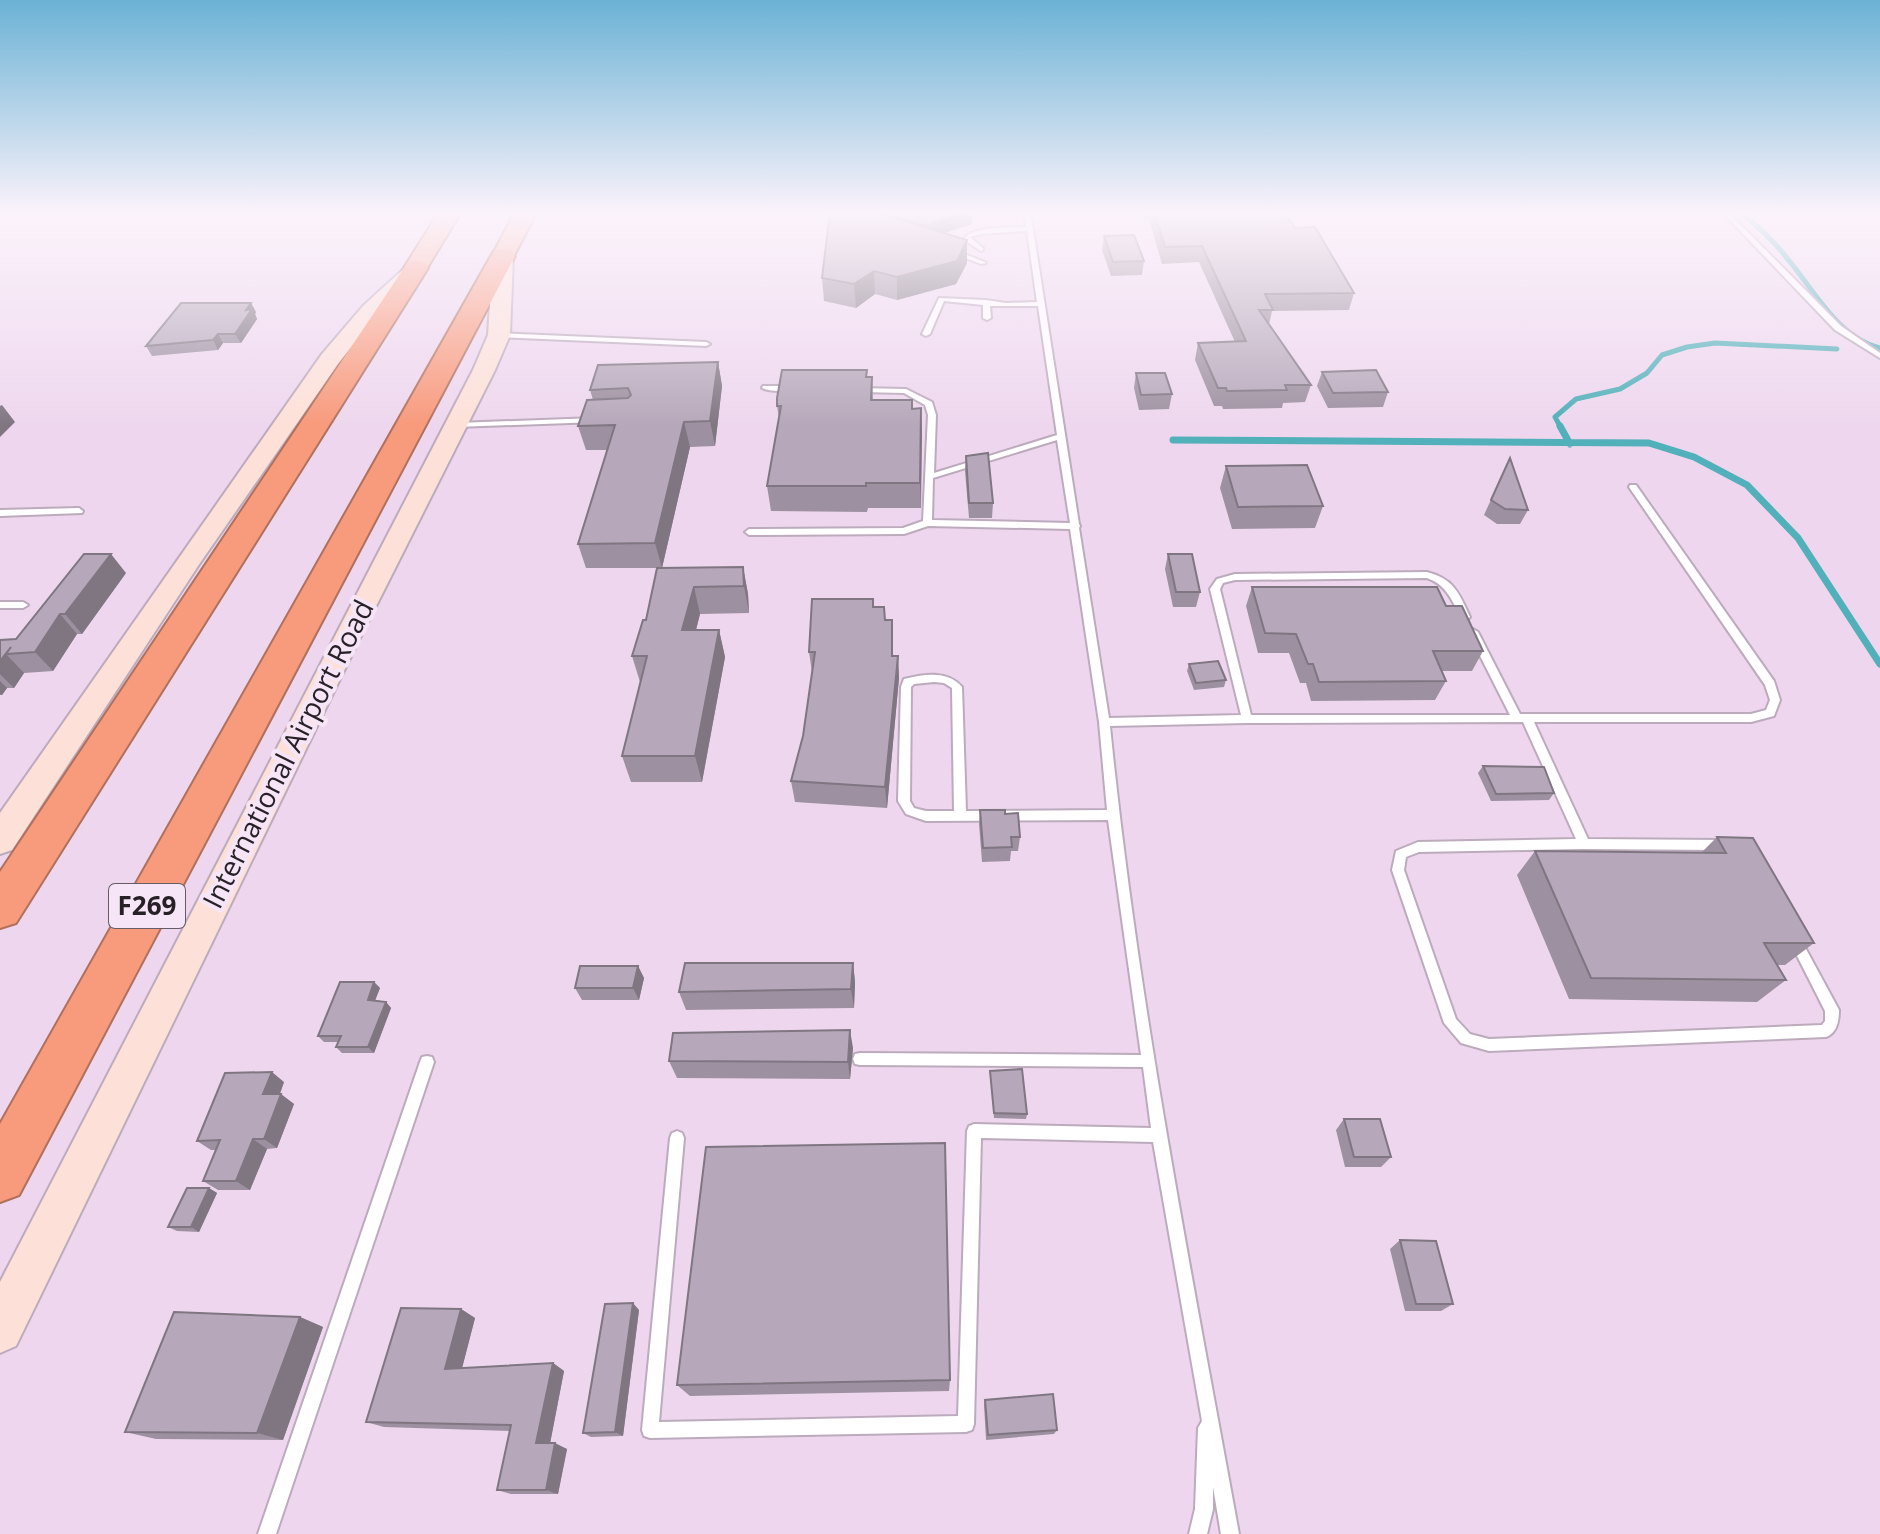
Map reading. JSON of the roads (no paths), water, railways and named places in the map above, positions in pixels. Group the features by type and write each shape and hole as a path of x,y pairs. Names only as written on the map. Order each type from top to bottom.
{"highway":[{"path":"0,909 406,284"},
{"name":"International Airport Road","path":"0,1176 488,284"}],"main road":[{"path":"0,840 191,557 330,359 370,310 399,284"},
{"name":"International Airport Road","path":"0,1330 337,654 456,425 499,335 502,284"}],"lane":[{"path":"1038,284 1104,722 1113,815 1159,1135 1230,1534"},
{"path":"1795,284 1838,328 1880,356"},
{"path":"926,334 941,299 1041,304"},
{"path":"986,302 987,318"},
{"path":"499,335 706,344"},
{"path":"766,388 796,388"},
{"path":"856,389 906,391 929,404 932,415 927,523"},
{"path":"456,425 599,419"},
{"path":"928,477 1059,437"},
{"path":"1104,722 1751,718 1770,713 1775,700 1770,684 1633,487"},
{"path":"0,513 79,511"},
{"path":"749,532 904,531 927,523 1076,526"},
{"path":"1247,719 1215,589 1220,581 1235,577 1427,575 1440,578 1449,585 1522,718 1584,844"},
{"path":"0,605 23,605"},
{"path":"960,816 957,687 947,679 908,682 904,801 910,811 926,816 960,816 1113,815"},
{"path":"1736,849 1714,844 1418,847 1400,854 1398,870 1451,1023 1466,1039 1489,1045 1826,1031 1832,1022 1832,1010 1790,931"},
{"path":"860,1059 1149,1061"},
{"path":"267,1534 427,1062"},
{"path":"677,1138 650,1430 966,1424 974,1131 1159,1135"},
{"path":"1198,1534 1204,1509 1206,1407"}],"waterway":[{"path":"1807,284 1838,323 1864,342 1880,348"},
{"path":"1561,428 1555,417 1576,399 1620,389 1647,373 1662,355 1687,347 1715,343 1837,349"},
{"path":"1560,426 1569,442"},
{"path":"1173,440 1569,442"},
{"path":"1569,442 1649,443 1694,457 1747,485 1798,538 1880,664"}]}
